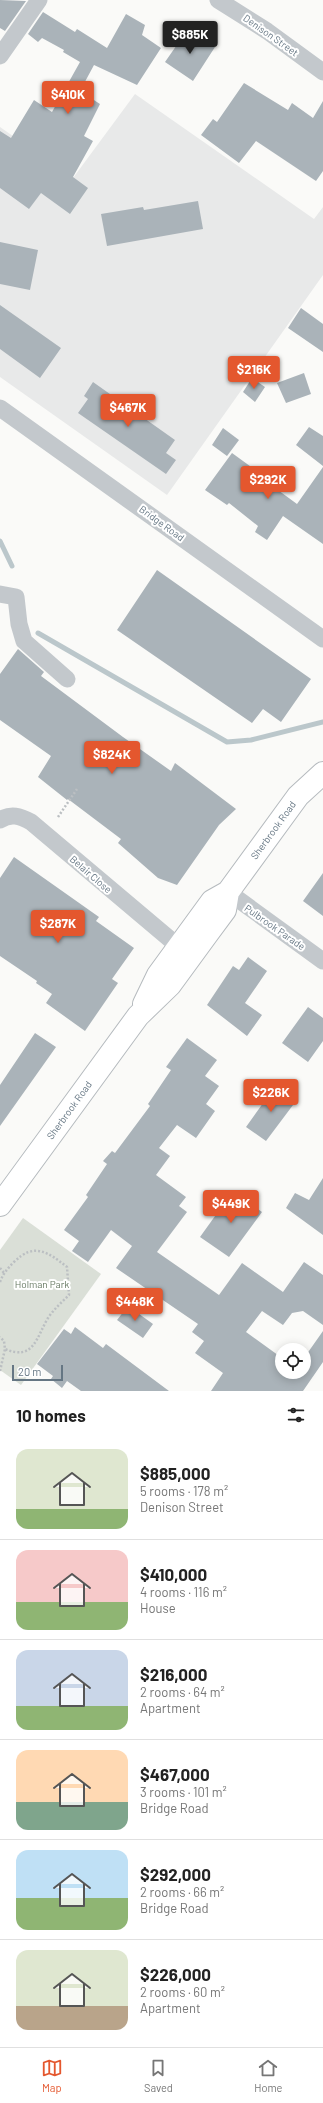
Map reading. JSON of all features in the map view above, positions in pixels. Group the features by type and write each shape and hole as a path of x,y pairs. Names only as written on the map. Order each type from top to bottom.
{"main road":[{"name":"Sherbrook Road","path":"0,1205 138,1016 170,985 225,910 228,892 298,796 323,773"},
{"name":"Sherbrook Road","path":"138,1016 158,975 178,946 212,900 228,892"}],"street":[{"path":"0,56 39,0"},
{"name":"Denison Street","path":"218,0 267,31 323,72"},
{"name":"Bridge Road","path":"0,408 323,639"},
{"path":"8,595 24,641 67,679"},
{"name":"Belair Close","path":"0,820 7,816 21,816 31,822 178,946"},
{"name":"Pulbrook Parade","path":"228,892 323,961"}],"path":[{"path":"58,817 77,789"},
{"path":"0,1282 4,1273 21,1255 36,1250 52,1255 67,1267 69,1279 69,1295 48,1318 35,1344 25,1352 13,1352 5,1349"},
{"path":"0,1268 4,1273"},
{"path":"0,1337 4,1341 5,1349 0,1371"}],"shaded area":[{"path":"135,94 314,219 323,207 323,275 167,495 0,377 0,127 73,178"}],"green space":[{"name":"Holman Park","path":"23,1218 101,1274 21,1385 0,1370 0,1250"}],"building":[{"path":"0,0 26,1 5,31 0,28"},
{"path":"43,12 75,32 77,29 107,48 126,14 145,25 142,35 161,48 137,85 94,65 80,91 100,104 84,136 93,141 73,177 88,188 70,214 41,193 29,209 0,188 0,131 11,138 34,100 52,112 80,62 63,52 64,50 42,38 38,42 28,34"},
{"path":"188,29 215,47 193,81 165,62"},
{"path":"244,83 288,110 292,103 313,118 323,101 323,171 316,181 256,141 239,163 201,135 213,119 217,122"},
{"path":"198,201 203,229 107,246 101,214 143,207 144,210"},
{"path":"0,242 38,250 30,290 0,284"},
{"path":"0,305 61,348 40,378 0,349"},
{"path":"301,308 323,324 323,352 288,328"},
{"path":"304,373 311,394 286,403 277,383"},
{"path":"252,378 265,387 255,402 243,392"},
{"path":"93,382 175,440 166,453 176,460 166,474 78,413 88,399 84,396"},
{"path":"309,427 323,436 323,466 296,445"},
{"path":"223,428 239,440 227,456 212,445"},
{"path":"232,453 254,469 252,471 297,504 323,467 323,544 283,516 267,540 255,532 258,526 229,503 227,505 205,490"},
{"path":"157,570 311,679 281,722 263,709 252,723 117,630"},
{"path":"18,649 44,672 41,676 123,737 171,771 175,763 236,809 219,825 177,885 158,878 118,843 121,839 38,777 51,756 0,720 0,674"},
{"path":"14,857 99,917 96,921 134,948 112,979 118,983 85,1031 46,1003 52,994 36,983 37,981 0,956 0,878"},
{"path":"323,873 323,916 303,901"},
{"path":"248,957 267,971 245,1003 262,1015 247,1036 207,1005 233,966 239,970"},
{"path":"308,1007 323,1018 323,1041 308,1062 282,1043"},
{"path":"35,1033 56,1047 0,1126 0,1085"},
{"path":"187,1038 217,1060 205,1076 219,1086 206,1104 215,1111 196,1138 177,1125 159,1148 170,1156 156,1175 186,1197 179,1206 187,1212 157,1252 219,1295 242,1263 283,1292 304,1262 323,1275 323,1325 303,1311 292,1313 283,1325 262,1311 246,1332 275,1353 275,1379 311,1379 311,1348 323,1331 323,1362 303,1391 211,1391 223,1373 195,1353 204,1341 192,1332 198,1324 116,1268 132,1246 111,1230 88,1262 72,1251 79,1241 64,1230 88,1197 86,1195 107,1164 103,1161 112,1151 115,1153 150,1106 148,1104 171,1070 166,1067"},
{"path":"276,1085 296,1101 266,1141 246,1127"},
{"path":"323,1178 323,1235 286,1208 295,1193 309,1200"},
{"path":"233,1191 262,1212 229,1257 200,1237"},
{"path":"128,1306 153,1324 143,1338 117,1320"},
{"path":"75,1327 103,1348 106,1344 169,1391 81,1391 67,1381 62,1388 51,1379 53,1376 37,1364 64,1329 71,1334"}],"waterway":[{"path":"0,541 12,566"},
{"path":"38,633 227,742 251,740 323,722"}]}
